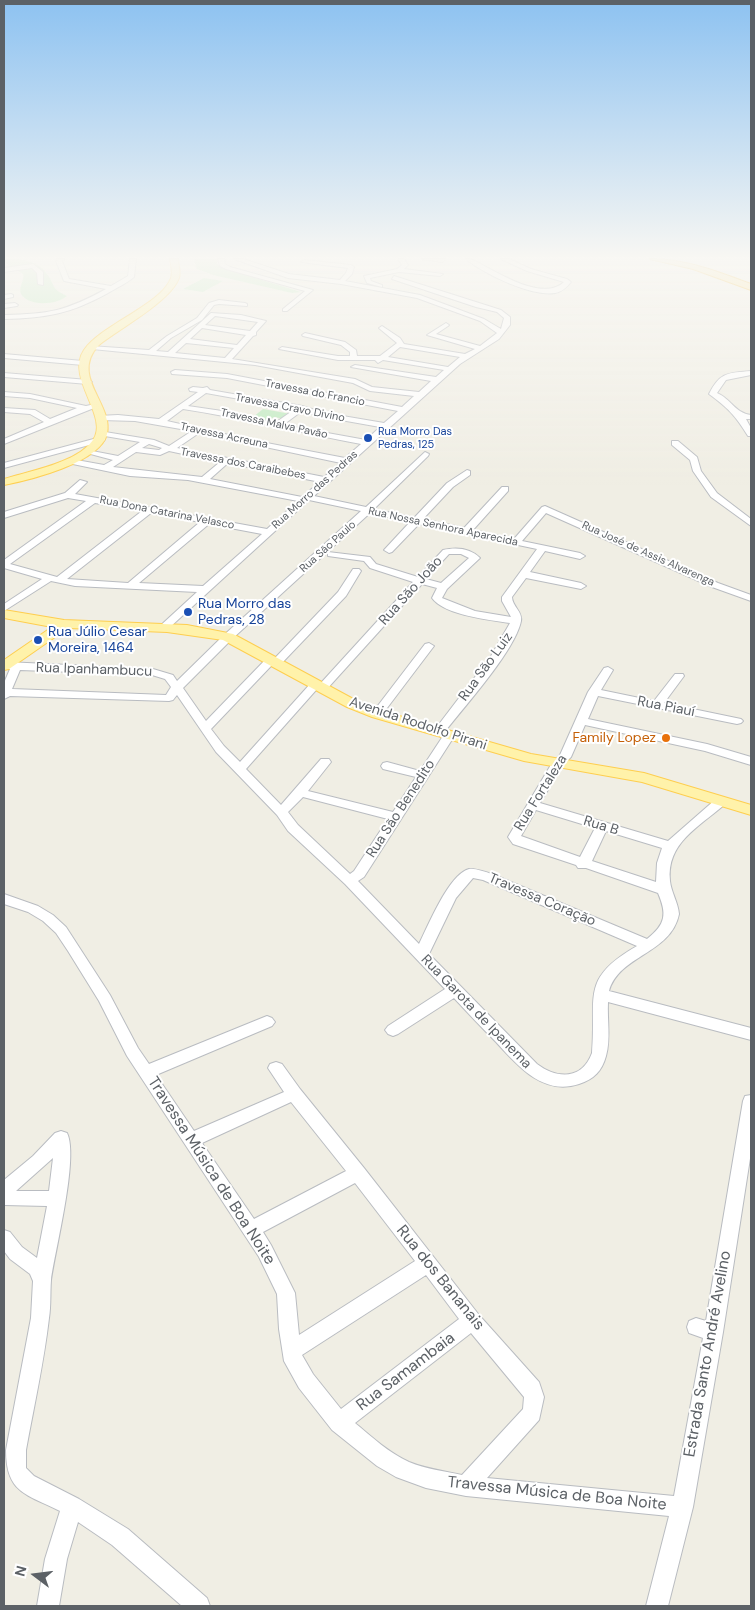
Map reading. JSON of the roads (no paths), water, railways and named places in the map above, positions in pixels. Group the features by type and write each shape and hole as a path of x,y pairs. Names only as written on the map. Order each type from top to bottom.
{"main road":[{"path":"4,482 71,461 87,452 102,436 100,418 90,407 84,363 87,352 109,334"},
{"name":"Avenida Rodolfo Pirani","path":"4,614 65,624 165,626 207,631 228,638 352,704 378,714 529,758 644,778 751,810"},
{"path":"8,666 65,624"}],"street":[{"path":"150,353 174,334"},
{"path":"169,355 191,334"},
{"path":"224,376 230,360 254,334"},
{"path":"391,334 401,341 400,345"},
{"path":"431,334 430,335 480,348"},
{"name":"Rua Morro das Pedras","path":"165,626 449,369 465,356 496,339 499,334"},
{"path":"305,335 348,345 354,351 353,358"},
{"path":"185,341 240,347"},
{"path":"368,369 400,345 465,356"},
{"path":"92,347 246,362 355,381 370,389 421,395"},
{"path":"282,348 338,358 382,358 449,369"},
{"path":"256,355 276,362 283,369"},
{"path":"4,356 84,363"},
{"path":"160,422 246,362"},
{"path":"355,367 438,380"},
{"path":"257,400 297,371"},
{"name":"Travessa do Francio","path":"176,372 224,376 346,397 356,401 404,410"},
{"path":"751,373 725,376 720,380 714,394 720,397 740,416 751,434"},
{"path":"4,375 88,382"},
{"path":"5,385 19,376"},
{"name":"Travessa Cravo Divino","path":"193,389 302,408 324,415 386,426"},
{"path":"356,401 370,389"},
{"path":"4,394 30,396 90,407"},
{"path":"4,409 30,396"},
{"path":"324,415 346,397"},
{"path":"4,442 30,433 49,422 90,407"},
{"name":"Travessa Malva Pavão","path":"182,407 367,443"},
{"path":"276,426 302,408"},
{"path":"4,409 32,412 49,422"},
{"name":"Travessa Acreuna","path":"100,418 128,416 199,430 276,451 346,461"},
{"path":"740,416 751,417"},
{"path":"135,449 160,453 199,430"},
{"path":"4,466 102,436"},
{"name":"Travessa dos Caraibebes","path":"102,436 147,441 169,449 325,480"},
{"path":"106,468 147,441"},
{"path":"675,443 694,459 697,471 714,495 751,522"},
{"path":"257,466 276,451 294,457"},
{"path":"87,452 120,459"},
{"name":"Rua São Paulo","path":"173,693 228,638 367,511 426,454"},
{"path":"204,480 227,460"},
{"name":"Rua Nossa Senhora Aparecida","path":"71,461 138,474 178,476 305,498 580,556"},
{"path":"220,466 248,471"},
{"path":"389,550 450,486 467,473"},
{"path":"4,515 68,495 83,482"},
{"path":"466,532 505,488"},
{"name":"Rua Dona Catarina Velasco","path":"68,495 267,532"},
{"path":"4,564 94,500"},
{"name":"Rua José de Assis Alvarenga","path":"515,543 545,508 715,585 751,598"},
{"path":"4,608 54,579 149,510"},
{"path":"130,586 207,521"},
{"path":"542,549 523,574 581,586"},
{"name":"Rua São João","path":"240,769 446,552 460,551 474,556 471,562 443,587 437,598 440,602 473,614 516,621"},
{"path":"331,554 367,559 373,566 443,587"},
{"path":"4,564 54,579 88,584 205,589"},
{"path":"205,729 342,594 356,571"},
{"name":"Rua São Luiz","path":"444,733 505,644 516,621 515,613 507,599 523,574"},
{"path":"378,714 429,646"},
{"path":"8,666 5,694 173,693"},
{"name":"Rua Ipanhambucu","path":"8,666 153,672 167,675 173,693"},
{"name":"Rua Fortaleza","path":"584,864 518,842 514,835 558,762 565,757 594,692 608,670"},
{"path":"657,705 679,676"},
{"name":"Rua Piauí","path":"594,692 737,721"},
{"name":"Rua Garota de Ipanema","path":"173,693 281,812 293,828 350,881 526,1064 550,1080 574,1080 588,1074 595,1065 600,1050 602,985 607,974 618,964 661,936 671,918 672,907 665,890 664,865 670,846"},
{"path":"580,721 707,748 751,760"},
{"name":"Rua São Benedito","path":"350,881 359,874 423,775 444,733"},
{"path":"281,812 301,793 326,762"},
{"path":"387,766 423,775"},
{"path":"301,793 396,817"},
{"path":"670,846 720,802"},
{"name":"Rua B","path":"533,805 670,846"},
{"path":"602,827 584,864 665,890"},
{"name":"Travessa Coração","path":"421,956 448,900 464,876 471,872 487,877 647,945"},
{"name":"Travessa Música de Boa Noite","path":"4,898 33,909 48,918 61,930 106,999 132,1052 252,1230 277,1272 286,1293 291,1351 294,1361 306,1381 339,1423 384,1459 403,1470 426,1478 466,1486 682,1507"},
{"path":"393,1030 455,990"},
{"path":"601,995 751,1034"},
{"path":"146,1072 267,1022"},
{"name":"Rua dos Bananais","path":"276,1068 294,1094 472,1321 532,1389 534,1398 532,1412 466,1486"},
{"path":"192,1140 294,1094"},
{"name":"Estrada Santo André Avelino","path":"657,1606 682,1507 705,1329 751,1101"},
{"path":"4,1190 39,1162 61,1138 57,1199 42,1281 40,1318 16,1450 16,1468 19,1476 27,1483 72,1506 120,1537 199,1606"},
{"path":"252,1230 358,1174"},
{"path":"4,1198 57,1199"},
{"path":"4,1238 16,1253 36,1268 42,1281"},
{"path":"291,1351 427,1264"},
{"name":"Rua Samambaia","path":"339,1423 472,1321"},
{"path":"48,1606 56,1559 72,1506"}],"place":[{"name":"Rua Morro Das Pedras, 125","path":"368,438"},
{"name":"Rua Morro das Pedras, 28","path":"188,612"},
{"name":"Rua Júlio Cesar Moreira, 1464","path":"38,640"},
{"name":"Family Lopez","path":"666,738"}]}
